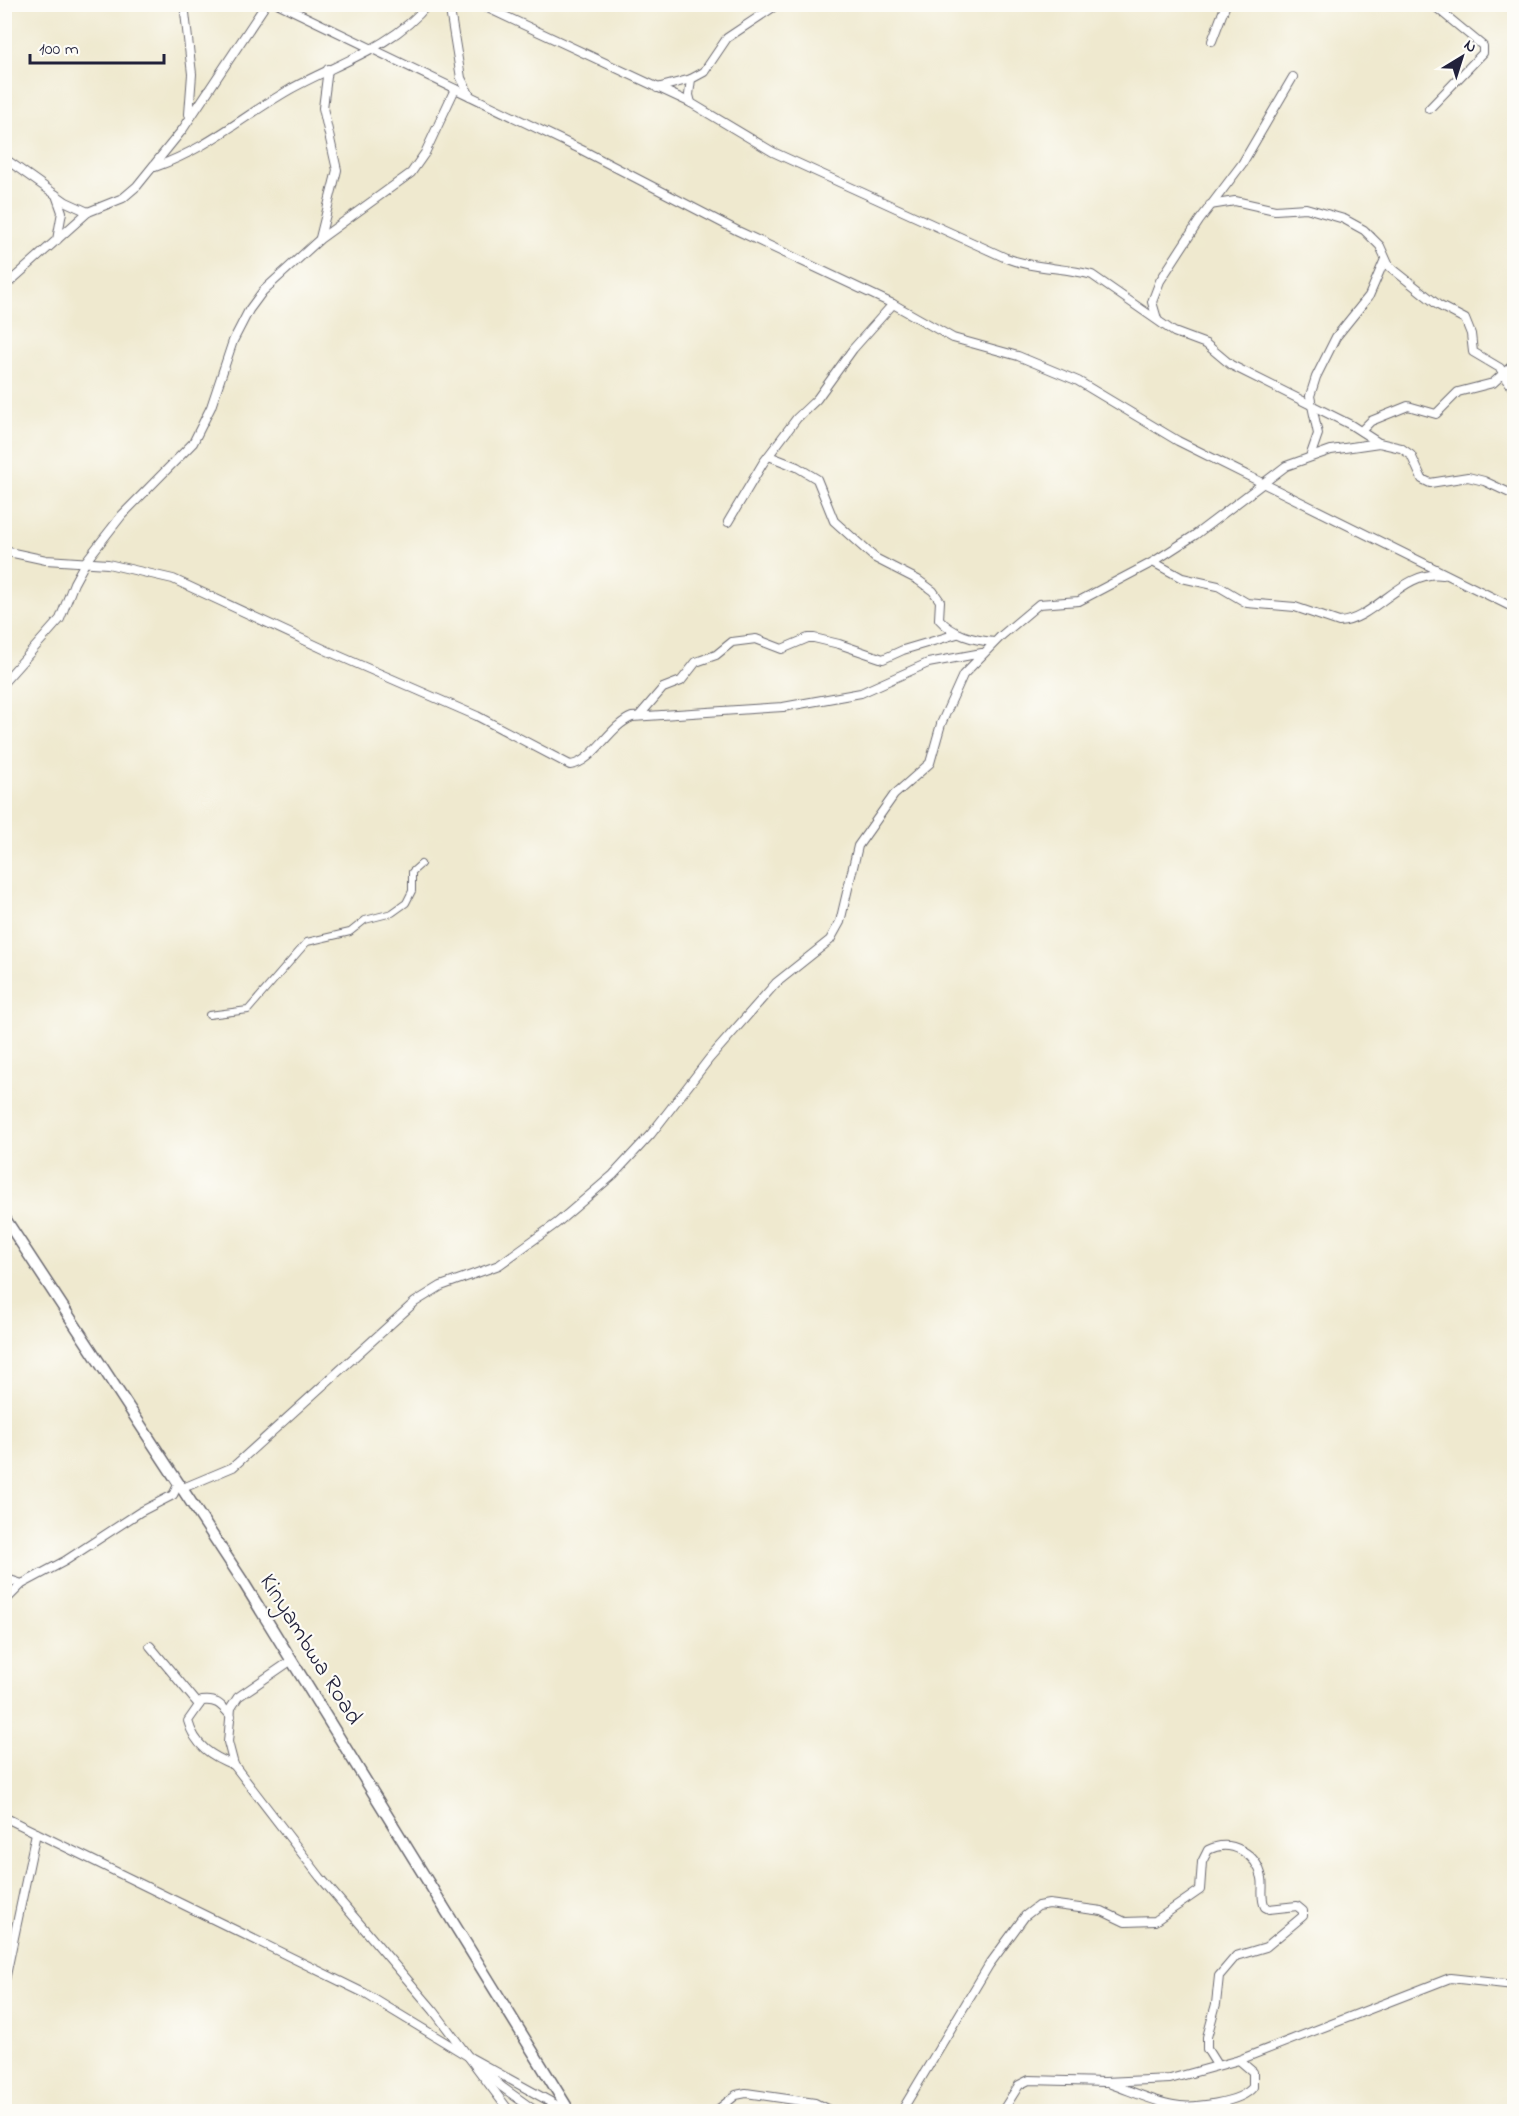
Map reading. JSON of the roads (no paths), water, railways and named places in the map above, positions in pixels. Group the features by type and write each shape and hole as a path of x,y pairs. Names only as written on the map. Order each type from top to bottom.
{"street":[{"path":"184,4 192,74 188,122"},
{"path":"4,287 88,212 123,198 155,167 188,122 266,4"},
{"path":"279,4 582,150 738,231 892,304 952,338 1018,356 1078,381 1178,441 1515,608"},
{"path":"155,167 194,152 288,91 372,48 406,26 428,4"},
{"path":"449,4 461,78 473,99"},
{"path":"479,4 691,103 773,152 1006,258 1040,269 1092,275 1174,332 1206,344 1231,365 1312,404 1379,443 1401,448 1411,455 1422,479 1430,483 1468,477 1515,495"},
{"path":"657,88 691,79 704,72 727,38 778,4"},
{"path":"1212,40 1226,4"},
{"path":"1429,109 1483,53 1484,46 1432,4"},
{"path":"320,239 337,170 323,108 328,69"},
{"path":"1157,319 1152,302 1154,295 1210,205 1242,164 1293,77"},
{"path":"691,79 689,95 691,103"},
{"path":"4,682 60,619 74,583 86,561 122,515 183,456 193,442 212,407 233,341 249,310 263,291 320,239 416,167 455,89"},
{"path":"4,158 56,195 88,212"},
{"path":"56,195 62,212 57,240"},
{"path":"1210,205 1234,201 1275,210 1298,208 1320,211 1364,230 1375,239 1389,266 1438,305 1464,319 1471,334 1473,352 1503,373 1515,390"},
{"path":"1310,458 1318,434 1311,390 1332,344 1369,296 1385,259"},
{"path":"728,522 768,456 797,418 817,399 853,349 892,304"},
{"path":"1361,431 1371,421 1408,406 1436,414 1458,392 1490,384 1515,364"},
{"path":"4,1602 22,1584 65,1561 140,1512 173,1495 181,1486 233,1467 415,1302 441,1286 499,1265 557,1223 613,1175 651,1134 709,1059 776,983 830,940 840,922 858,846 894,795 930,763 941,724 963,675 994,642 1039,603 1079,602 1153,562 1195,535 1286,466 1330,450 1379,443"},
{"path":"768,456 798,467 817,479 834,521 875,558 918,580 933,591 940,601 939,618 957,634 994,642"},
{"path":"1502,489 1515,490"},
{"path":"4,551 46,560 86,561 143,570 173,579 320,648 477,716 570,765 583,760 621,722 639,716 774,707 861,693 928,663 984,652"},
{"path":"1153,562 1182,578 1218,586 1247,603 1295,607 1339,622 1366,612 1403,586 1438,574 1446,575"},
{"path":"639,716 663,688 681,681 696,662 716,655 737,640 756,639 782,649 808,638 814,638 881,659 957,634"},
{"path":"209,1015 248,1010 307,942 350,932 365,920 392,913 406,903 412,891 412,872 421,864"},
{"name":"Kinyambwa Road","path":"4,1216 292,1660 570,2112"},
{"path":"4,1578 22,1584"},
{"path":"150,1646 199,1705"},
{"path":"292,1660 238,1697 231,1708 228,1742 234,1765 320,1877 434,2011 510,2112"},
{"path":"231,1716 219,1702 202,1701 188,1721 192,1735 214,1757 234,1765"},
{"path":"4,1817 364,1993 469,2057 570,2112"},
{"path":"4,1985 36,1833"},
{"path":"901,2112 989,1965 1025,1916 1038,1906 1049,1904 1102,1911 1125,1922 1155,1921 1200,1890 1202,1862 1208,1850 1236,1847 1244,1850 1262,1876 1265,1907 1269,1909 1297,1906 1303,1911 1303,1916 1266,1947 1236,1956 1219,1976 1216,2004 1207,2037 1207,2049 1217,2065"},
{"path":"1002,2112 1023,2081 1105,2082 1170,2079 1239,2060 1450,1978 1515,1985"},
{"path":"469,2057 502,2087 537,2112"},
{"path":"1105,2082 1175,2106 1220,2103 1238,2099 1252,2087 1253,2072 1239,2060"},
{"path":"715,2112 736,2094 746,2092 815,2103 833,2112"}]}
